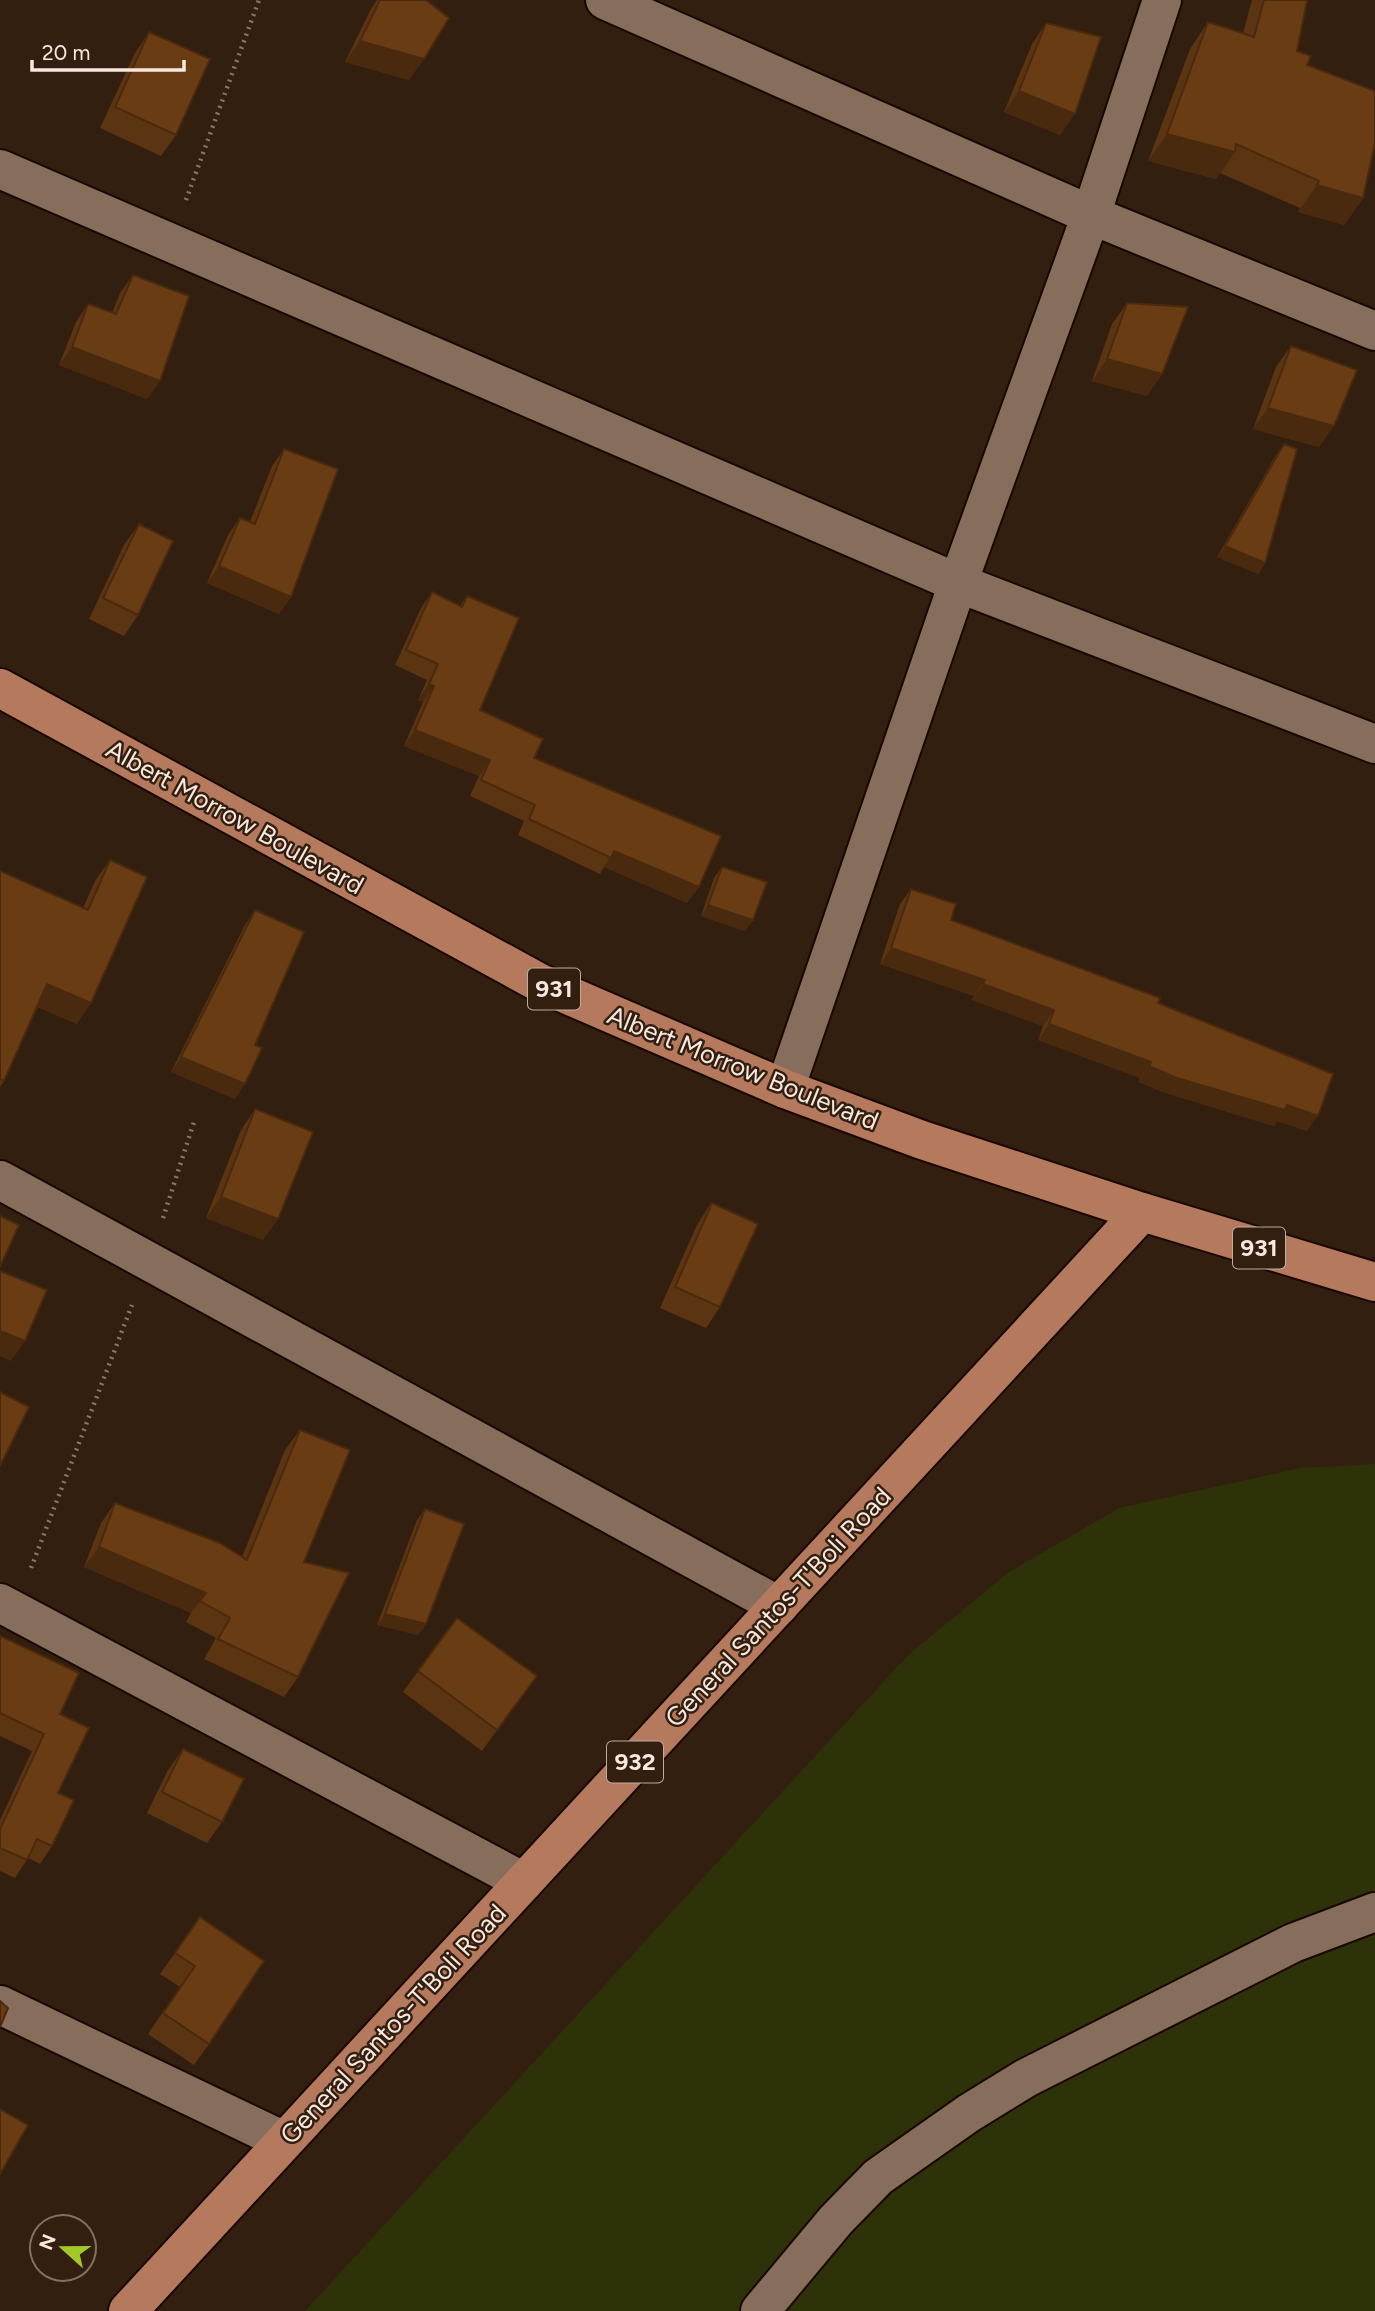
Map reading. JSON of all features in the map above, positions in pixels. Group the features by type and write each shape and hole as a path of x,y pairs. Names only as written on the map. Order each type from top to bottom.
{"main road":[{"name":"Albert Morrow Boulevard","path":"0,688 540,983 785,1090 922,1140 1142,1212 1375,1282"},
{"name":"General Santos-T'Boli Road","path":"128,2311 1142,1212"}],"street":[{"path":"604,0 1091,215 1375,331"},
{"path":"785,1090 958,583 1091,215 1163,0"},
{"path":"0,169 958,583 1375,744"},
{"path":"0,1180 779,1606"},
{"path":"7,1607 524,1882"},
{"path":"760,2311 836,2220 878,2177 969,2113 1026,2078 1293,1943 1375,1912"},
{"path":"0,2005 284,2141"}],"path":[{"path":"171,244 259,0"},
{"path":"7,1607 149,1261 194,1122"}],"green space":[{"path":"1375,1464 1375,2311 305,2311 908,1655 1009,1572 1119,1508 1300,1468"}],"building":[{"path":"380,0 426,0 449,18 424,59 360,41"},
{"path":"1264,0 1307,0 1297,51 1311,56 1307,65 1375,91 1375,143 1363,198 1317,185 1319,181 1236,144 1235,152 1167,134 1208,22 1254,37"},
{"path":"1046,23 1101,37 1075,114 1019,91"},
{"path":"149,32 210,59 176,135 115,107"},
{"path":"133,275 189,296 160,381 72,347 88,304 116,314"},
{"path":"1127,303 1188,307 1162,374 1107,359"},
{"path":"1291,346 1357,370 1334,426 1268,408"},
{"path":"1284,444 1297,449 1265,563 1225,546"},
{"path":"284,449 338,469 291,597 219,566 240,518 255,524"},
{"path":"139,524 173,541 138,615 103,598"},
{"path":"432,592 462,607 467,596 519,618 480,710 543,739 534,758 721,836 699,887 614,851 611,858 529,819 535,805 481,780 490,760 415,730 434,686 429,684 438,664 406,650"},
{"path":"110,860 147,877 91,1003 47,984 4,1081 0,1079 0,871 88,910"},
{"path":"722,867 767,882 753,920 708,905"},
{"path":"911,889 956,904 951,920 1160,998 1158,1003 1333,1074 1318,1116 1287,1105 1285,1110 1177,1078 1149,1066 1151,1062 1049,1024 1054,1010 983,984 985,980 891,948"},
{"path":"255,910 304,932 255,1045 262,1048 245,1084 181,1057"},
{"path":"255,1109 313,1132 278,1219 221,1197"},
{"path":"712,1203 758,1224 720,1307 675,1287"},
{"path":"0,1216 19,1225 0,1267"},
{"path":"0,1271 47,1290 25,1341 0,1331"},
{"path":"0,1392 29,1407 0,1466"},
{"path":"300,1430 350,1450 304,1562 349,1573 298,1677 218,1639 230,1618 200,1601 206,1593 99,1547 115,1503 220,1543 247,1560"},
{"path":"425,1509 464,1524 426,1624 385,1614"},
{"path":"457,1618 537,1676 497,1730 418,1671"},
{"path":"0,1636 79,1673 60,1714 89,1728 58,1793 74,1800 52,1846 37,1839 27,1860 0,1848 0,1829 44,1734 0,1713"},
{"path":"183,1749 244,1779 222,1822 162,1792"},
{"path":"200,1917 264,1961 209,2044 163,2013 195,1966 175,1953"},
{"path":"0,2001 8,2008 0,2027"},
{"path":"0,2109 28,2125 0,2174"}]}
